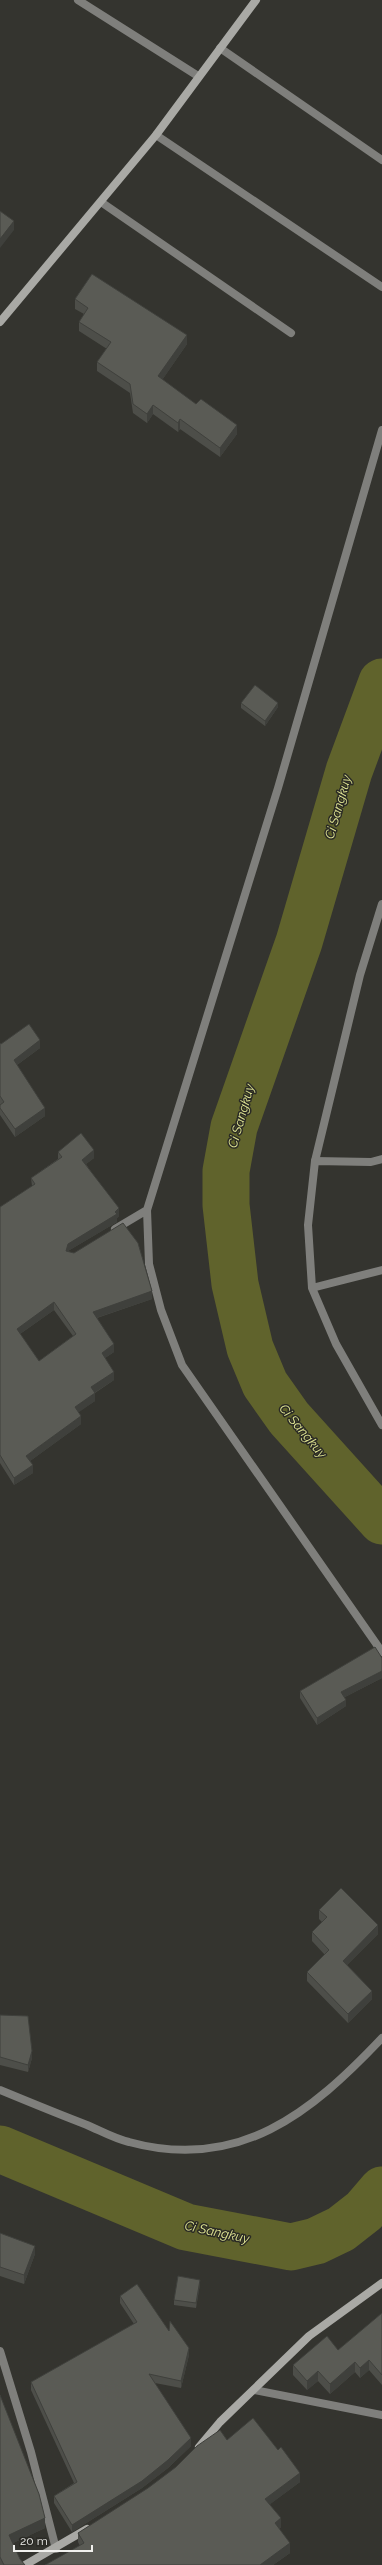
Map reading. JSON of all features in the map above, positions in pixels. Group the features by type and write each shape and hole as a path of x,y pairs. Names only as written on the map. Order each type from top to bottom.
{"street":[{"path":"78,0 198,76"},
{"path":"0,322 156,135 198,76 256,0"},
{"path":"220,48 382,160"},
{"path":"156,135 382,287"},
{"path":"101,202 291,333"},
{"path":"382,430 278,788 147,1210 149,1264 161,1310 182,1365 382,1652"},
{"path":"381,1423 336,1344 312,1288 308,1224 314,1161 360,975 382,904"},
{"path":"314,1161 371,1162 382,1159"},
{"path":"109,1233 147,1210"},
{"path":"312,1288 382,1270"},
{"path":"0,2090 128,2142 166,2150 224,2148 257,2138 312,2104 382,2038"},
{"path":"192,2455 220,2422 309,2336 382,2283"},
{"path":"0,2351 31,2452 56,2549"},
{"path":"254,2390 382,2415"},
{"path":"25,2565 56,2549 94,2525"}],"building":[{"path":"0,211 14,221 0,239"},
{"path":"92,274 187,335 158,376 196,404 201,399 237,425 220,448 180,419 178,423 153,405 147,414 133,404 130,384 97,362 111,342 79,322 88,308 75,299"},
{"path":"255,685 278,703 265,721 241,703"},
{"path":"29,1024 40,1040 14,1060 45,1108 15,1129 0,1108 0,1105 4,1102 0,1096 0,1043 1,1044"},
{"path":"81,1133 94,1150 82,1160 119,1208 115,1212 117,1214 68,1244 66,1251 74,1253 123,1223 138,1243 152,1291 93,1312 114,1344 102,1353 114,1372 91,1387 95,1393 75,1407 81,1416 26,1456 33,1465 14,1478 0,1455 0,1207 35,1184 31,1178 62,1157 58,1152","holes":["54,1302 76,1334 39,1361 17,1329"]},
{"path":"375,1647 382,1658 382,1671 341,1692 346,1700 317,1718 300,1691"},
{"path":"341,1888 378,1925 343,1961 372,1991 348,2014 307,1972 329,1950 312,1932 327,1917 319,1910"},
{"path":"0,2015 28,2016 32,2051 28,2065 0,2057"},
{"path":"0,2233 35,2246 24,2275 0,2267"},
{"path":"178,2276 200,2280 196,2303 174,2300"},
{"path":"137,2284 169,2331 170,2321 189,2348 181,2381 149,2374 191,2438 168,2460 142,2481 72,2525 54,2496 77,2482 31,2382 137,2322 120,2296"},
{"path":"382,2313 382,2375 369,2360 360,2368 355,2362 330,2384 318,2371 307,2381 293,2365 327,2336 338,2350"},
{"path":"0,2395 39,2494 45,2518 9,2535 20,2559 25,2565 4,2565 0,2557"},
{"path":"253,2418 278,2450 281,2447 300,2473 265,2499 281,2518 275,2523 290,2543 260,2565 45,2565 84,2543 78,2533 148,2488 176,2467 197,2446 220,2430 227,2440"}],"waterway":[{"name":"Ci Sangkuy","path":"382,682 349,771 299,942 234,1127 226,1171 226,1205 235,1284 250,1348 265,1384 289,1418 382,1521"},
{"name":"Ci Sangkuy","path":"0,2149 186,2227 291,2247 316,2241 341,2229 364,2211 382,2190"}]}
